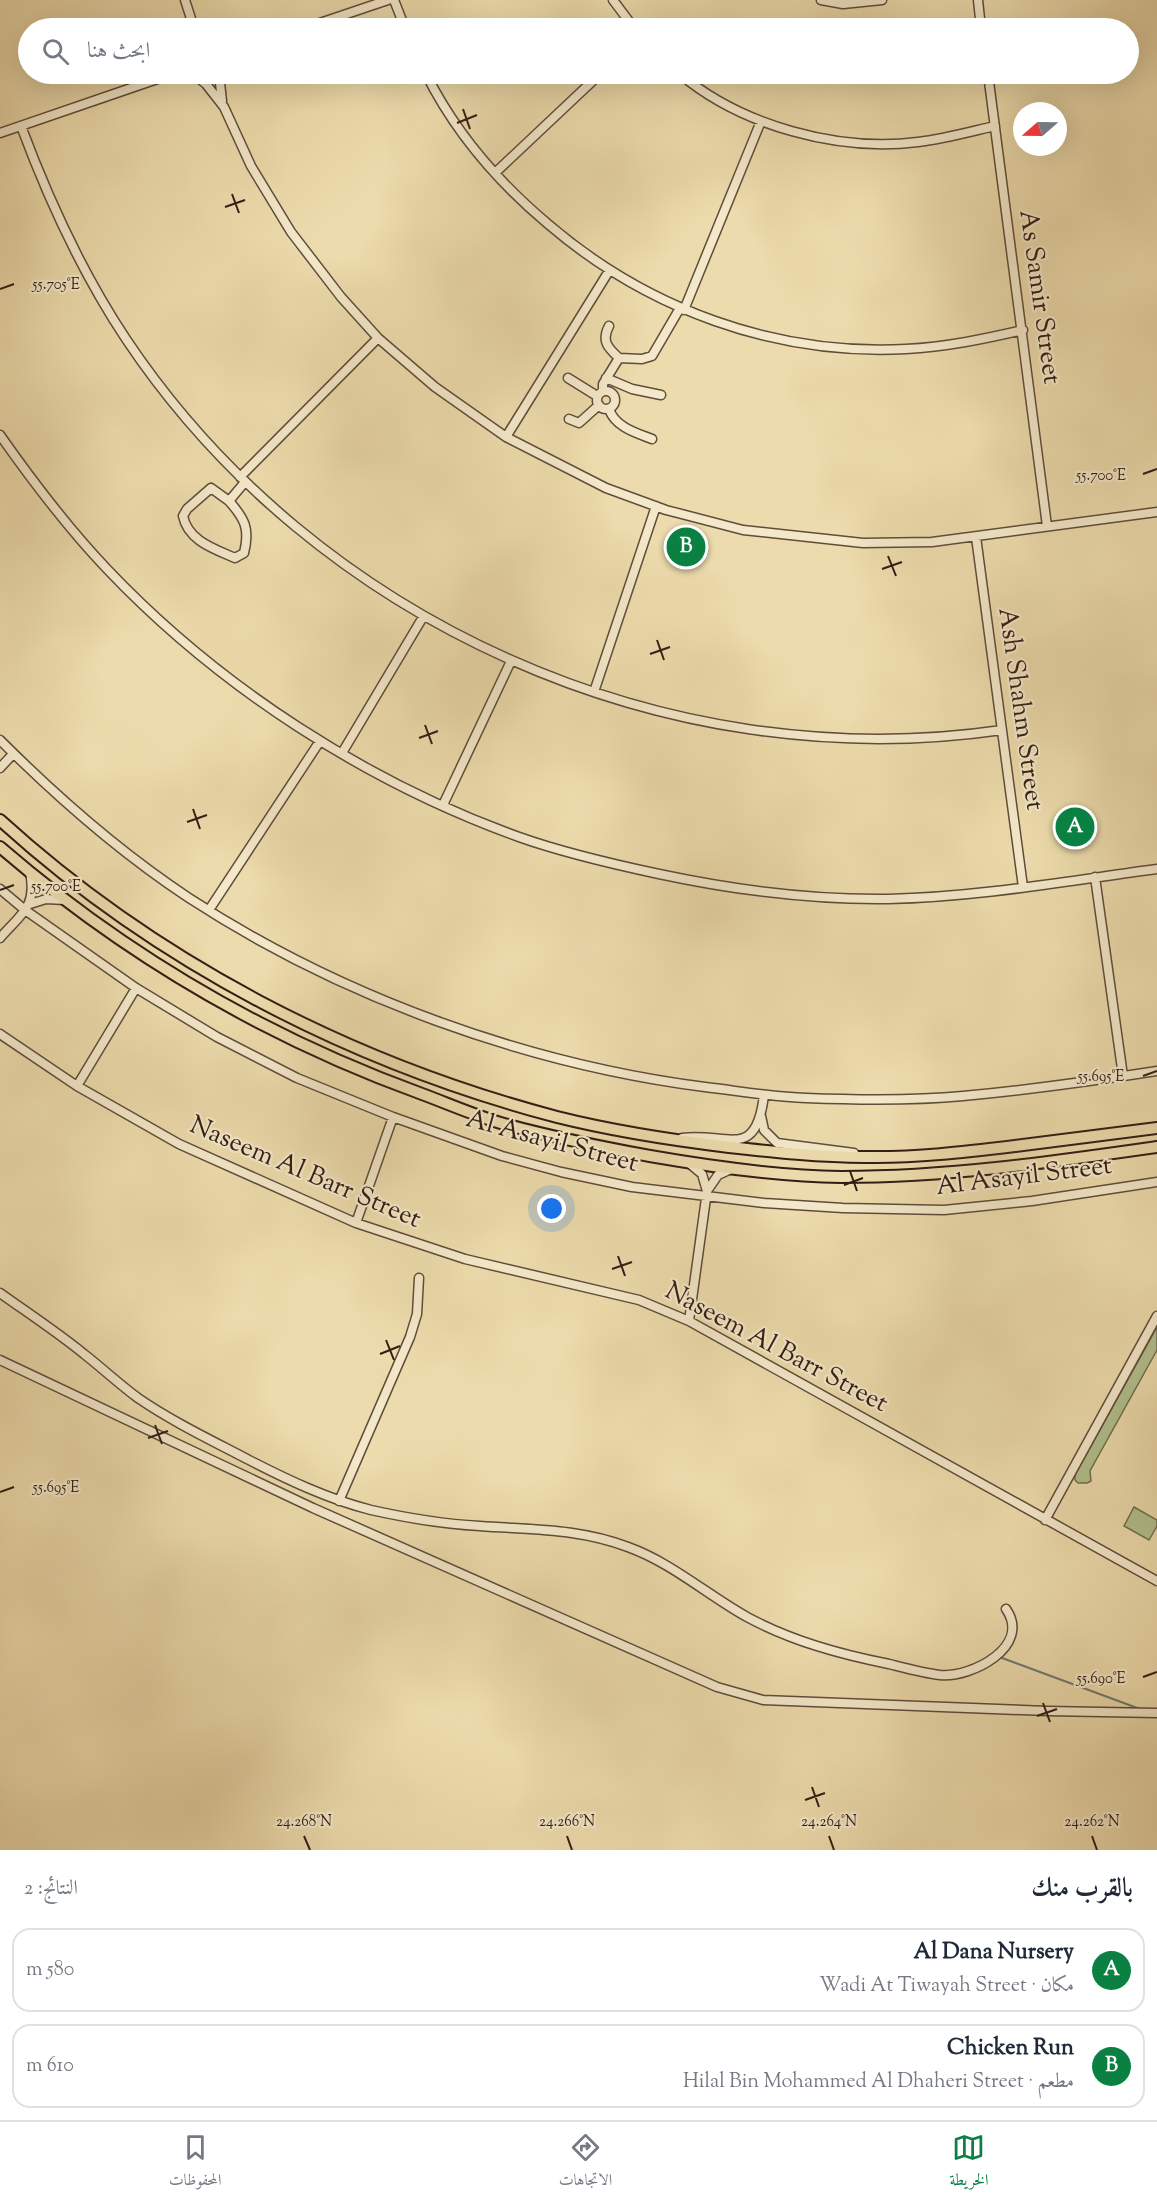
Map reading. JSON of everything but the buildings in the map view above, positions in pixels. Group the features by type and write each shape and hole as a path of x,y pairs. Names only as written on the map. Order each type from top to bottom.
{"main road":[{"path":"3,823 52,864 159,942 219,979 339,1041 464,1090 559,1117 673,1140 772,1152 866,1157 936,1155 1157,1128"},
{"path":"0,847 65,900 156,964 202,992 333,1059 500,1123 597,1146 688,1163 731,1169 838,1177 908,1176 992,1170 1157,1147"}],"street":[{"path":"185,0 192,18"},
{"path":"335,18 388,0"},
{"path":"394,0 401,18"},
{"path":"613,0 626,18"},
{"path":"821,0 843,4 882,0"},
{"path":"978,0 980,18"},
{"path":"0,133 143,84"},
{"path":"205,84 224,107 251,166 291,232 341,297 378,338 435,387 506,437 606,488 656,506 743,530 863,543 909,544 976,537 1157,512"},
{"path":"221,84 224,107"},
{"path":"432,84 459,128 520,200 577,249 609,271 682,309 719,323 783,340 830,347 868,349 943,346 1023,330"},
{"path":"495,173 589,84"},
{"path":"695,84 715,98 761,121 832,141 916,143 995,126"},
{"name":"As Samir Street","path":"989,84 1047,526"},
{"path":"609,326 604,340 619,358 652,356 682,309 761,121"},
{"path":"21,126 44,186 70,242 122,333 174,403 242,480 346,567 423,617 511,661 594,692 687,717 761,731 859,739 951,736 1002,730"},
{"path":"506,437 609,271"},
{"path":"229,501 242,480 378,338"},
{"path":"569,419 579,423 600,397 609,391 615,399 614,404 609,409 603,409 600,397 603,384 619,358"},
{"path":"568,378 600,397"},
{"path":"606,378 632,389 661,394"},
{"path":"609,409 617,423 652,439"},
{"path":"0,435 75,534 140,603 210,663 293,725 320,741 417,793 519,837 598,861 697,882 740,889 843,898 889,899 974,893 1157,869"},
{"path":"211,488 229,501 242,516 248,537 244,553 235,558 204,544 185,526 183,516 187,509 211,488"},
{"path":"594,692 656,506"},
{"name":"Ash Shahm Street","path":"976,537 1023,887"},
{"path":"342,753 423,617"},
{"path":"443,805 511,661"},
{"path":"0,740 94,826 151,871 209,910 257,939 340,980 439,1022 485,1038 602,1070 660,1082 805,1098 929,1099 1157,1071"},
{"path":"209,910 320,741"},
{"path":"0,768 14,754"},
{"path":"0,814 3,823"},
{"path":"0,938 27,907 33,889 30,872"},
{"path":"1095,877 1123,1076"},
{"name":"Al Asayil Street","path":"0,889 136,988 217,1037 297,1078 393,1117 502,1156 561,1172 632,1187 706,1194 764,1203 843,1208 944,1210 1032,1201 1157,1182"},
{"path":"27,907 46,899 65,900"},
{"path":"77,1086 136,988"},
{"name":"Naseem Al Barr Street","path":"0,1034 77,1086 179,1144 356,1223 465,1259 639,1300 689,1321 1157,1581"},
{"path":"673,1140 689,1137 742,1139 755,1130 761,1116 764,1095"},
{"path":"761,1116 764,1130 777,1143 850,1152 866,1157"},
{"path":"356,1223 393,1117"},
{"path":"688,1163 702,1174 706,1194 689,1321"},
{"path":"706,1194 713,1180 731,1169"},
{"path":"339,1501 410,1337 417,1314 419,1278"},
{"path":"0,1293 81,1351 138,1398 162,1413 280,1476 339,1501 425,1520 479,1526 557,1530 613,1542 658,1560 747,1617 797,1639 849,1656 936,1674 954,1675 971,1671 1000,1651 1011,1637 1013,1628 1012,1619 1006,1609"},
{"path":"1046,1520 1157,1316"},
{"path":"0,1360 313,1508 717,1687 764,1700 1157,1713"}],"green space":[{"path":"1157,1327 1157,1350 1090,1471 1091,1481 1078,1483 1075,1475"},
{"path":"1134,1507 1157,1520 1157,1526 1149,1540 1124,1526"}],"waterway":[{"path":"1002,1658 1140,1709"}],"place":[{"name":"Chicken Run","path":"686,547"},
{"name":"Al Dana Nursery","path":"1075,827"}]}
